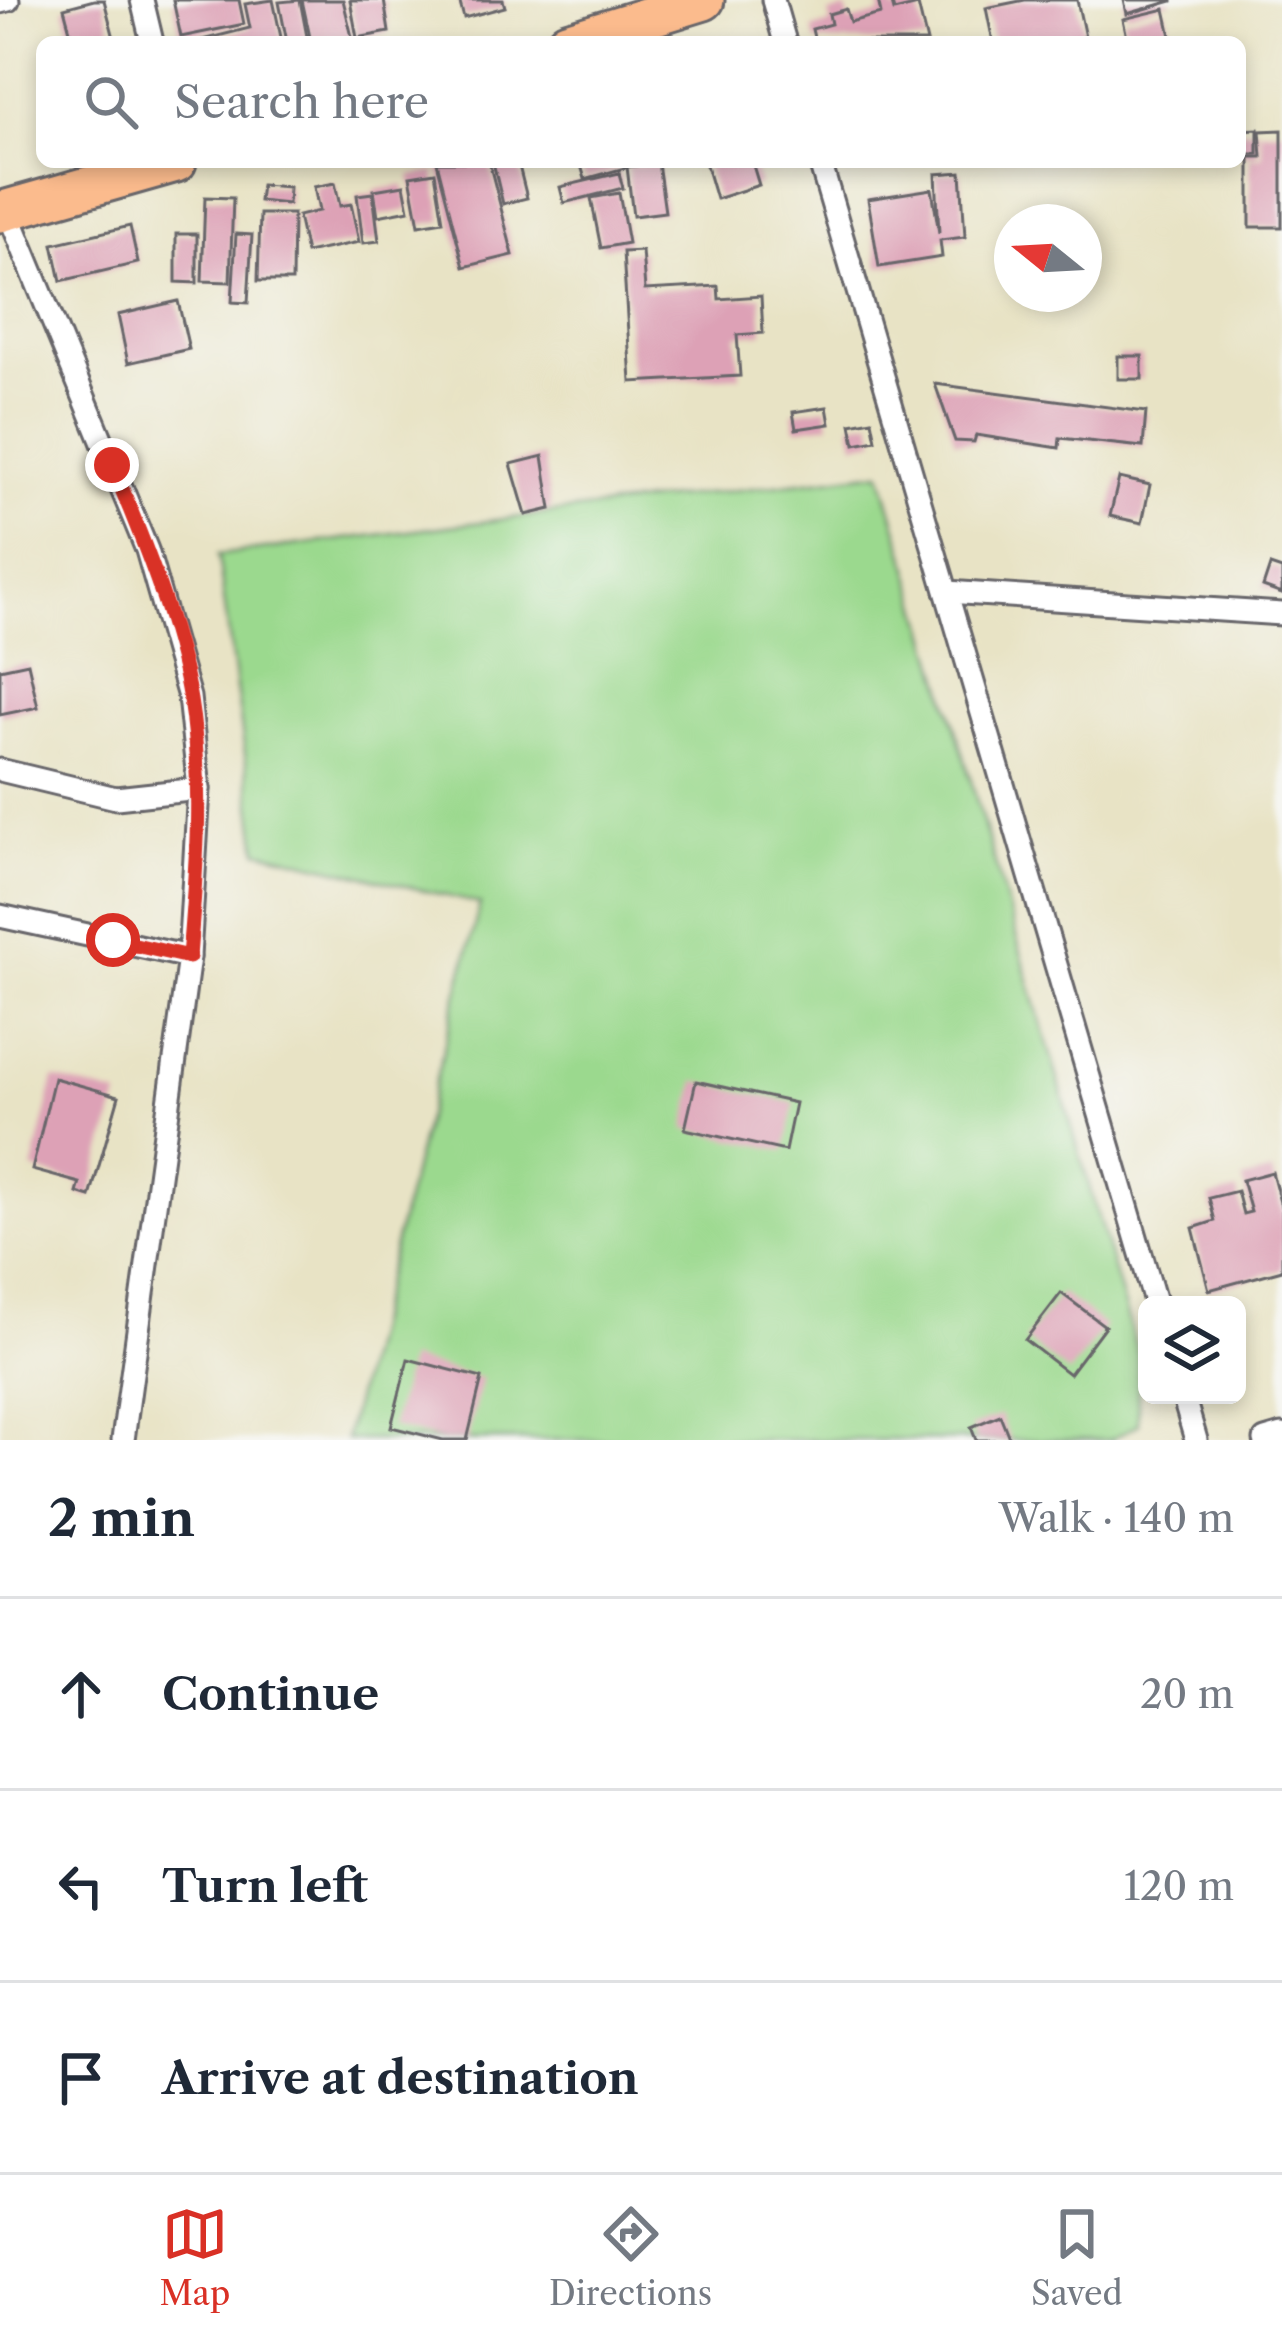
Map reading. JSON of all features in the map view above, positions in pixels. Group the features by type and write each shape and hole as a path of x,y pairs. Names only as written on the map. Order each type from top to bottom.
{"highway":[{"path":"587,36 704,0"},
{"path":"3,211 155,168"}],"street":[{"path":"142,0 151,36"},
{"path":"773,0 783,36"},
{"path":"822,168 1153,1296"},
{"path":"3,211 147,550 189,698 199,789 189,957 123,1440"},
{"path":"946,592 1282,614"},
{"path":"0,770 116,798 199,789"},
{"path":"0,916 189,957"},
{"path":"1186,1404 1196,1440"},
{"path":"1265,1440 1282,1435"}],"green space":[{"path":"881,472 1138,1354 1138,1424 1111,1440 345,1440 480,904 258,850 218,555"}],"building":[{"path":"104,0 113,36 71,36 64,8"},
{"path":"173,0 239,0 244,24 181,36"},
{"path":"273,0 281,36 218,36 250,28 245,4"},
{"path":"300,0 307,36 286,36 279,2"},
{"path":"302,0 343,0 352,36 310,36"},
{"path":"350,0 384,0 389,32 357,36"},
{"path":"459,0 503,0 505,7 464,18"},
{"path":"878,0 891,0 894,11 918,5 926,36 814,36 812,29 831,24 829,14 846,9 850,22 881,14"},
{"path":"1025,0 1077,0 1085,36 992,36 986,8"},
{"path":"1124,0 1172,0 1172,1 1127,14"},
{"path":"1165,9 1171,36 1127,36 1123,19"},
{"path":"1258,129 1258,154 1246,154 1246,130"},
{"path":"1282,130 1282,227 1250,227 1250,157 1262,157 1260,131"},
{"path":"439,168 491,168 513,255 464,267"},
{"path":"494,168 520,168 527,198 503,204"},
{"path":"582,168 625,168 585,179"},
{"path":"627,168 659,168 665,212 633,216"},
{"path":"707,168 754,168 759,185 716,199"},
{"path":"435,172 443,221 419,225 410,176"},
{"path":"961,172 965,237 940,240 942,257 879,267 868,199 932,189 939,233 936,174"},
{"path":"619,173 623,188 564,203 560,187"},
{"path":"335,183 340,206 351,204 359,242 306,253 298,216 319,211 314,187"},
{"path":"261,185 289,187 288,204 259,201"},
{"path":"404,185 409,210 378,216 374,190"},
{"path":"373,193 379,241 363,243 357,195"},
{"path":"619,193 628,243 601,248 591,198"},
{"path":"205,197 233,198 230,282 202,281"},
{"path":"260,214 293,214 292,281 258,281"},
{"path":"130,226 138,263 61,281 53,244"},
{"path":"176,234 197,234 197,283 176,282"},
{"path":"236,234 252,235 248,303 232,302"},
{"path":"642,251 645,290 718,286 719,299 761,296 763,333 737,335 740,376 631,382 623,252"},
{"path":"178,301 189,349 128,363 118,315"},
{"path":"1118,356 1142,356 1142,379 1118,379"},
{"path":"935,384 1146,412 1143,447 1060,438 1059,448 976,435 974,442 955,441"},
{"path":"827,407 830,424 796,429 793,412"},
{"path":"872,420 876,440 855,444 851,424"},
{"path":"543,456 551,509 526,515 511,464"},
{"path":"1119,478 1150,485 1142,523 1110,516"},
{"path":"1270,566 1282,570 1282,594 1263,587"},
{"path":"28,663 38,707 0,715 0,669"},
{"path":"54,1078 119,1096 90,1197 77,1193 80,1183 32,1170"},
{"path":"696,1081 795,1103 785,1151 685,1129"},
{"path":"1272,1172 1282,1210 1282,1270 1209,1290 1193,1228 1215,1221 1209,1198 1237,1191 1243,1214 1251,1212 1242,1180"},
{"path":"1061,1293 1105,1326 1069,1374 1025,1340"},
{"path":"408,1359 482,1378 467,1440 443,1440 391,1427"},
{"path":"1000,1415 1010,1440 976,1440 971,1427"}],"route":[{"path":"112,465 147,550 189,698 199,789 189,957 113,940"}]}
